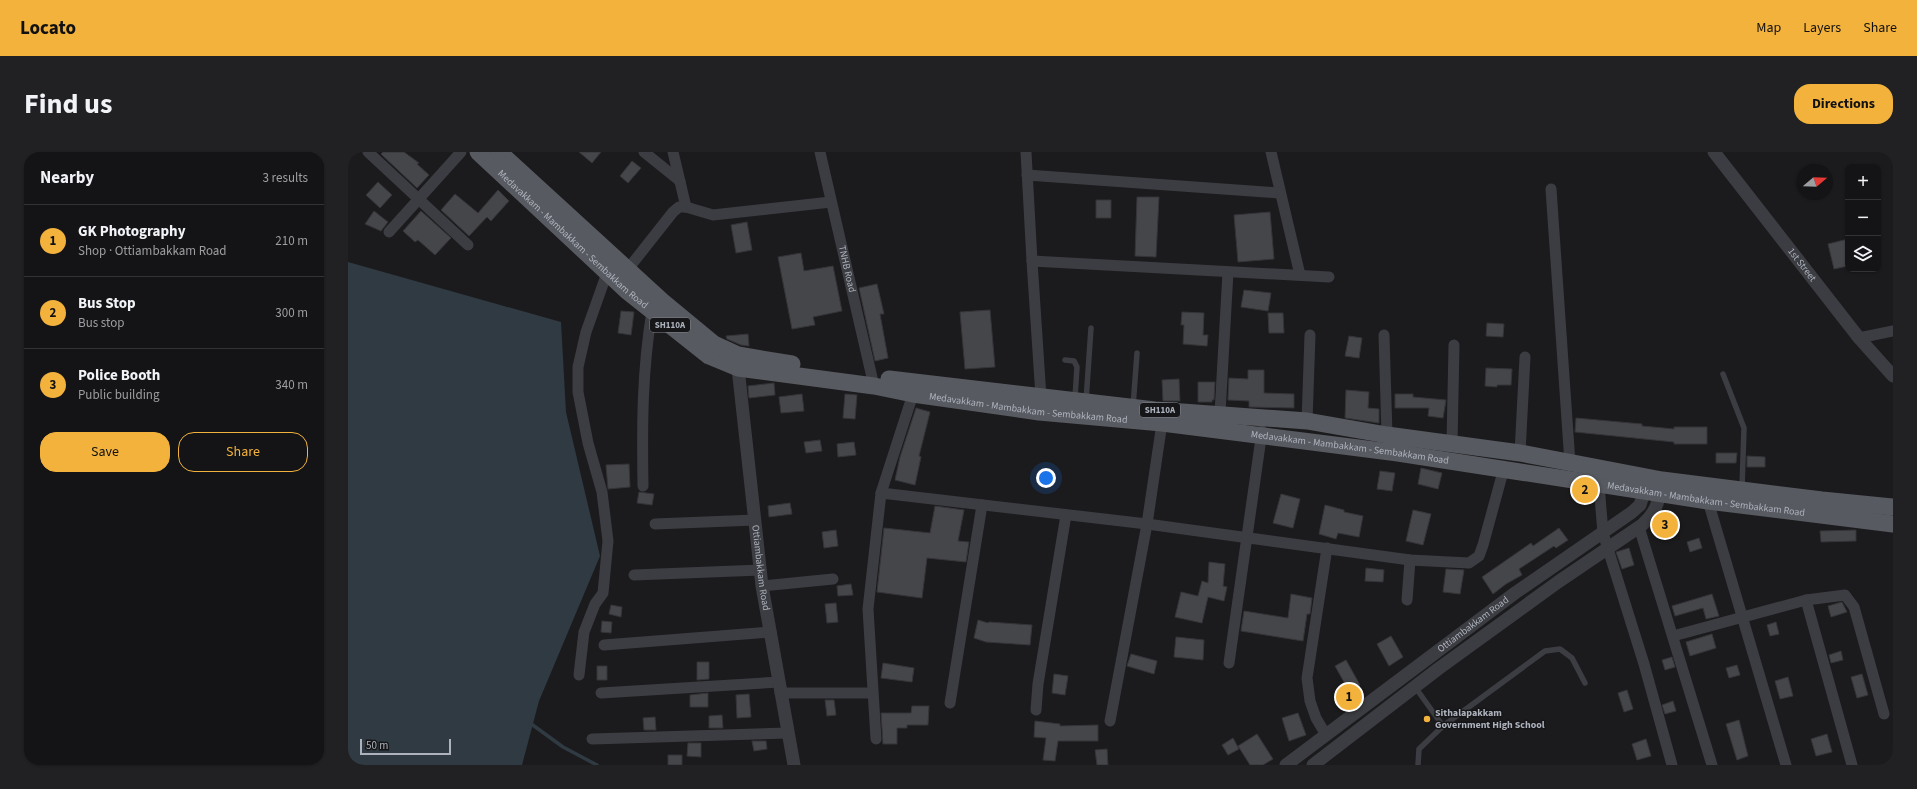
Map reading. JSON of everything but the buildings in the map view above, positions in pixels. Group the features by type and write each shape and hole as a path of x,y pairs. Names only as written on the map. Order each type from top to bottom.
{"main road":[{"name":"Medavakkam - Mambakkam - Sembakkam Road","path":"478,152 607,273 652,311 709,356 738,368 1133,407 1220,413 1264,418 1307,420 1387,435 1520,453 1570,463 1708,501 1893,524"},
{"name":"Medavakkam - Mambakkam - Sembakkam Road","path":"499,152 698,332 714,344 738,355 873,381 913,394 1039,412 1162,423 1398,453 1504,468 1599,485 1654,486 1742,491 1893,507"}],"street":[{"path":"368,152 468,244"},
{"path":"389,232 461,152"},
{"path":"644,152 680,181"},
{"path":"673,152 686,207"},
{"name":"TNHB Road","path":"820,152 873,381"},
{"path":"1026,152 1041,397"},
{"path":"1271,152 1279,193 1300,275"},
{"name":"1st Street","path":"1714,152 1859,338 1893,376"},
{"path":"1027,175 1279,193"},
{"path":"1551,189 1570,463"},
{"path":"628,269 673,212 679,207 686,207 713,215 831,202"},
{"path":"1032,261 1329,277"},
{"path":"1220,413 1228,272"},
{"path":"579,675 584,632 602,593 608,541 602,492 588,443 578,392 578,367 586,332 607,273"},
{"path":"643,486 642,409 645,352 652,311"},
{"path":"1859,338 1893,331"},
{"path":"1307,420 1310,334"},
{"path":"1384,335 1387,435"},
{"path":"1452,444 1454,345"},
{"path":"1520,453 1525,357"},
{"name":"Ottiambakkam Road","path":"738,368 762,586 787,733 794,765"},
{"path":"876,739 868,609 881,493 913,394"},
{"path":"1229,663 1264,418"},
{"path":"1110,720 1147,524 1162,423"},
{"path":"881,493 1147,524 1410,560 1469,563 1479,556 1484,545 1504,468"},
{"path":"1599,485 1603,533 1644,664 1672,765"},
{"name":"Ottiambakkam Road","path":"1313,765 1415,687 1558,582 1639,527 1651,517 1656,508 1654,486"},
{"name":"Ottiambakkam Road","path":"1286,765 1515,593 1631,513 1640,505 1654,486"},
{"path":"1708,501 1786,765"},
{"path":"950,703 982,505"},
{"path":"1036,710 1038,684 1066,515"},
{"path":"655,524 755,520"},
{"path":"1639,527 1712,765"},
{"path":"1326,735 1316,718 1310,701 1307,678 1327,548"},
{"path":"1407,600 1410,560"},
{"path":"634,575 761,570"},
{"path":"762,586 833,579"},
{"path":"1673,636 1806,600 1846,595 1852,601 1884,714"},
{"path":"1806,600 1852,765"},
{"path":"604,645 771,632"},
{"path":"601,693 780,687 872,693"},
{"path":"592,739 787,733"}],"lane":[{"path":"1080,402 1091,328"},
{"path":"1133,407 1136,353"},
{"path":"1064,360 1074,361 1077,367 1080,402"},
{"path":"1723,374 1744,428 1742,491"},
{"path":"1418,765 1419,749 1443,726 1545,651 1560,649 1572,658 1585,683"},
{"path":"1415,687 1443,726"}],"shaded area":[{"path":"348,262 561,322 566,412 600,556 539,701 522,765 348,765"}],"waterway":[{"path":"530,723 563,747 597,765"}],"place":[{"name":"Bus Stop","path":"1585,490"},
{"name":"Police Booth","path":"1665,525"},
{"name":"GK Photography","path":"1349,697"},
{"name":"Sithalapakkam Government High School","path":"1427,719"}]}
